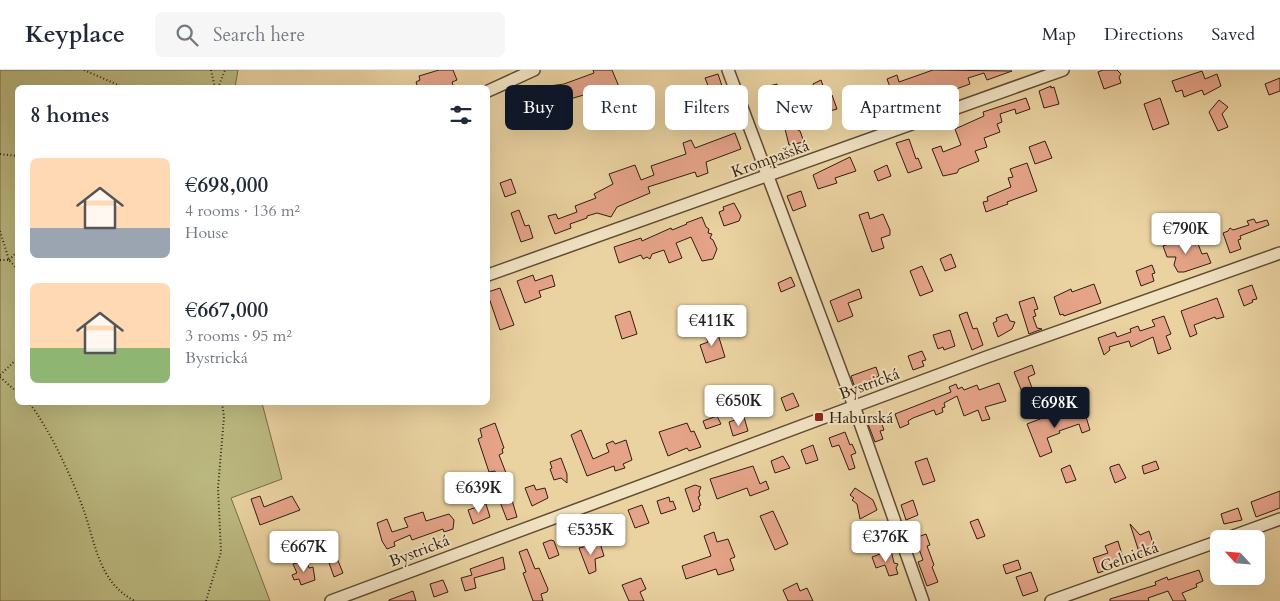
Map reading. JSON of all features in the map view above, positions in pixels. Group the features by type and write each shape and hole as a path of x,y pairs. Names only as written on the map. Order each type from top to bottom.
{"street":[{"path":"490,90 534,70"},
{"path":"728,70 854,406 923,601"},
{"name":"Krompašská","path":"490,274 1063,70"},
{"name":"Bystrická","path":"331,601 854,406 1280,253"},
{"path":"1250,530 1280,519"},
{"name":"Gelnická","path":"1051,601 1210,544"}],"path":[{"path":"84,70 118,85"},
{"path":"211,70 216,85"},
{"path":"218,85 225,70"},
{"path":"0,154 15,156"},
{"path":"0,231 9,260 15,267"},
{"path":"0,260 9,260 15,254"},
{"path":"15,361 0,376 15,390"},
{"path":"30,405 64,465 84,511 97,558 108,579 135,601"},
{"path":"206,601 221,552 218,488 224,417 222,405"}],"shaded area":[{"path":"0,70 238,70 235,85 15,85 15,405 263,405 282,479 231,498 270,601 0,601"}],"building":[{"path":"439,70 453,70 457,80 452,82 453,85 417,85 416,82 420,80 419,76"},
{"path":"593,70 612,70 618,85 583,85 583,95 573,98 573,85 556,85 564,84 594,73"},
{"path":"933,70 1012,71 987,80 984,73 968,78 970,84 959,88 959,85 889,85 887,79 897,75 899,82"},
{"path":"1117,70 1121,74 1119,77 1121,83 1104,89 1098,72"},
{"path":"1202,71 1205,79 1217,74 1221,86 1204,95 1202,90 1184,97 1182,90 1176,92 1172,81"},
{"path":"718,74 722,85 708,85 705,78"},
{"path":"1280,78 1280,91 1269,95 1265,84"},
{"path":"821,80 823,85 813,85"},
{"path":"1051,86 1051,88 1054,87 1059,104 1044,108 1039,91"},
{"path":"832,95 837,109 832,110"},
{"path":"1026,98 1030,109 1016,114 1015,109 1000,114 1002,122 997,124 1000,132 984,138 987,147 975,151 979,161 959,169 957,173 943,176 932,149 941,146 943,152 961,145 955,130 959,130 959,127 984,116 983,112"},
{"path":"1160,98 1169,124 1153,130 1144,104"},
{"path":"1219,100 1228,107 1222,114 1228,127 1218,131 1209,112"},
{"path":"785,130 800,131 804,142 789,145"},
{"path":"735,133 741,149 706,162 708,173 697,177 695,172 648,187 650,193 617,207 611,217 597,213 587,216 587,218 570,224 571,228 555,234 548,216 556,214 558,219 577,212 575,206 596,198 594,194 613,184 609,174 635,165 641,180 654,175 651,166 686,154 683,143 691,140 695,148"},
{"path":"909,139 916,159 918,158 922,168 908,173 896,143"},
{"path":"1045,141 1052,158 1035,164 1029,147"},
{"path":"850,157 856,171 835,178 837,183 818,189 813,175"},
{"path":"1027,163 1037,191 986,212 983,202 988,201 987,197 1011,187 1008,178 1013,177 1010,169"},
{"path":"887,165 891,176 878,181 874,171"},
{"path":"511,179 516,193 505,197 500,183"},
{"path":"801,191 806,206 793,211 787,196"},
{"path":"734,203 741,216 739,221 724,226 719,212 724,210 723,207"},
{"path":"519,210 525,226 529,225 533,238 521,242 511,213"},
{"path":"868,212 870,219 883,214 890,230 890,235 881,238 884,248 872,252 859,215"},
{"path":"702,217 706,227 709,229 708,233 712,234 710,238 717,249 713,259 702,261 691,237 676,243 682,258 669,263 664,250 652,254 650,259 647,257 643,259 641,255 619,263 614,247 641,238 642,241"},
{"path":"1254,219 1256,223 1267,220 1269,225 1240,236 1241,239 1238,240 1241,249 1230,253 1223,233 1230,228 1233,230 1249,225 1247,221"},
{"path":"1182,239 1184,243 1193,240 1195,245 1198,244 1202,254 1207,253 1211,263 1184,272 1178,272 1174,265 1176,257 1167,257 1163,246"},
{"path":"951,254 956,267 945,271 940,259"},
{"path":"1152,265 1155,273 1152,274 1154,281 1141,286 1136,271"},
{"path":"922,266 933,291 920,296 910,271"},
{"path":"533,275 535,281 552,275 555,286 539,291 541,297 525,303 517,281"},
{"path":"791,277 795,286 781,292 778,283"},
{"path":"1094,284 1101,303 1064,316 1063,314 1060,315 1054,297 1071,289 1072,292"},
{"path":"1252,285 1257,299 1244,306 1238,290"},
{"path":"500,288 514,325 500,330 490,301 490,291"},
{"path":"859,289 862,298 848,303 853,316 838,322 830,301"},
{"path":"1034,297 1038,309 1034,310 1036,316 1033,317 1037,328 1042,329 1029,334 1019,302"},
{"path":"1217,298 1224,317 1216,319 1215,317 1194,325 1197,334 1190,337 1181,311"},
{"path":"630,311 637,334 622,339 615,316"},
{"path":"967,312 973,329 977,328 983,345 972,350 959,315"},
{"path":"1007,314 1010,321 1015,322 1012,329 998,337 993,323 997,321 996,318"},
{"path":"1164,316 1171,334 1166,336 1171,349 1158,354 1153,337 1131,347 1129,341 1109,347 1110,350 1104,355 1098,338 1115,332 1117,337 1131,332 1130,329 1138,326 1140,331 1155,326 1152,320"},
{"path":"716,328 725,357 706,363 700,345 708,342 704,332"},
{"path":"950,330 955,346 944,350 943,347 938,349 933,335"},
{"path":"922,351 926,360 922,361 924,366 913,370 908,356"},
{"path":"1032,365 1035,374 1028,377 1032,388 1022,392 1014,372"},
{"path":"876,367 879,376 869,380 871,385 856,391 851,376"},
{"path":"999,383 1006,401 985,407 990,419 982,421 978,410 964,416 957,396 944,403 943,412 936,415 934,410 913,418 908,421 909,424 900,428 895,414 951,392 949,387 956,384 958,389 962,387 964,390 977,385 979,390"},
{"path":"793,393 799,406 786,411 781,398"},
{"path":"1084,410 1090,430 1082,433 1079,424 1059,431 1060,433 1047,438 1052,452 1040,457 1027,424 1053,414 1055,419"},
{"path":"717,416 721,424 706,429 703,421"},
{"path":"744,417 748,431 733,436 729,422"},
{"path":"880,419 884,430 880,431 883,439 875,442 868,424"},
{"path":"495,423 504,448 502,449 503,453 499,455 506,473 497,477 495,471 489,472 478,439 482,437 480,429"},
{"path":"687,423 691,432 694,431 701,447 689,451 687,448 668,456 659,432"},
{"path":"581,430 593,459 609,452 606,444 613,441 615,444 626,440 632,460 623,464 625,468 615,471 614,466 587,476 571,435"},
{"path":"845,432 850,445 852,444 856,453 851,455 855,468 849,470 839,445 832,447 829,438"},
{"path":"813,445 818,460 806,464 801,450"},
{"path":"783,456 790,468 775,473 771,461"},
{"path":"561,458 567,474 567,483 561,478 554,480 550,469 552,468 550,462"},
{"path":"927,458 935,481 923,485 915,462"},
{"path":"1156,461 1159,469 1144,474 1142,466"},
{"path":"1119,464 1126,478 1115,483 1110,467"},
{"path":"1070,465 1076,480 1066,483 1061,469"},
{"path":"753,466 760,484 766,481 769,489 750,496 747,488 717,499 710,479"},
{"path":"534,485 536,490 545,488 548,498 532,506 525,488"},
{"path":"695,485 701,487 700,496 698,497 701,505 699,506 700,509 693,512 685,489"},
{"path":"855,488 873,500 877,510 860,519 857,504 850,495"},
{"path":"509,490 517,517 507,520 497,494"},
{"path":"1280,491 1280,508 1256,517 1251,502"},
{"path":"260,496 264,507 292,496 300,510 260,525 251,499"},
{"path":"669,497 670,502 673,501 676,509 661,514 657,501"},
{"path":"913,500 918,515 906,520 901,505"},
{"path":"486,504 490,517 473,524 468,510"},
{"path":"642,505 649,523 635,528 628,510"},
{"path":"1238,508 1242,520 1224,524 1221,514"},
{"path":"773,511 788,544 775,550 760,516"},
{"path":"423,512 426,521 449,514 454,520 453,529 444,532 443,529 412,540 410,535 394,542 395,546 387,549 382,541 377,523 387,519 392,532 408,527 404,518"},
{"path":"978,519 985,536 977,539 970,522"},
{"path":"612,521 614,528 620,526 624,538 617,540 616,537 606,541 601,525"},
{"path":"1130,524 1140,535 1149,531 1155,549 1140,555"},
{"path":"714,532 717,542 728,539 735,557 730,559 734,570 718,575 716,569 686,579 682,566 711,556 704,536"},
{"path":"926,534 930,545 927,546 934,565 932,567 938,582 927,586 918,562 923,560 915,538"},
{"path":"551,540 554,541 559,555 549,559 543,543"},
{"path":"1118,541 1124,561 1106,567 1107,570 1098,573 1093,558 1108,553 1105,546"},
{"path":"600,543 604,556 595,559 596,571 589,574 579,548"},
{"path":"527,549 535,569 539,568 548,589 547,592 541,594 543,601 533,601 523,573 526,572 519,552"},
{"path":"891,550 894,563 898,564 896,568 898,574 889,576 885,565 876,568 872,557"},
{"path":"336,556 343,573 334,577 328,560"},
{"path":"503,557 505,569 474,578 476,588 465,591 461,578 472,575 470,569"},
{"path":"306,560 309,568 313,567 315,580 301,585 299,579 294,580 292,575 297,573 293,564"},
{"path":"1018,560 1021,569 1006,574 1003,565"},
{"path":"1199,570 1203,581 1196,584 1197,587 1182,593 1186,601 1173,601 1168,591 1148,598 1149,601 1110,601 1110,599 1156,585 1155,582 1167,577 1168,580"},
{"path":"1031,572 1038,591 1023,596 1016,577"},
{"path":"641,578 646,589 640,592 644,601 629,601 622,585"},
{"path":"443,580 448,592 434,597 430,584"},
{"path":"797,583 800,591 807,588 813,601 788,601 783,590"},
{"path":"413,591 416,601 389,601 389,600"}],"place":[{"name":"Haburská","path":"819,417"}]}
